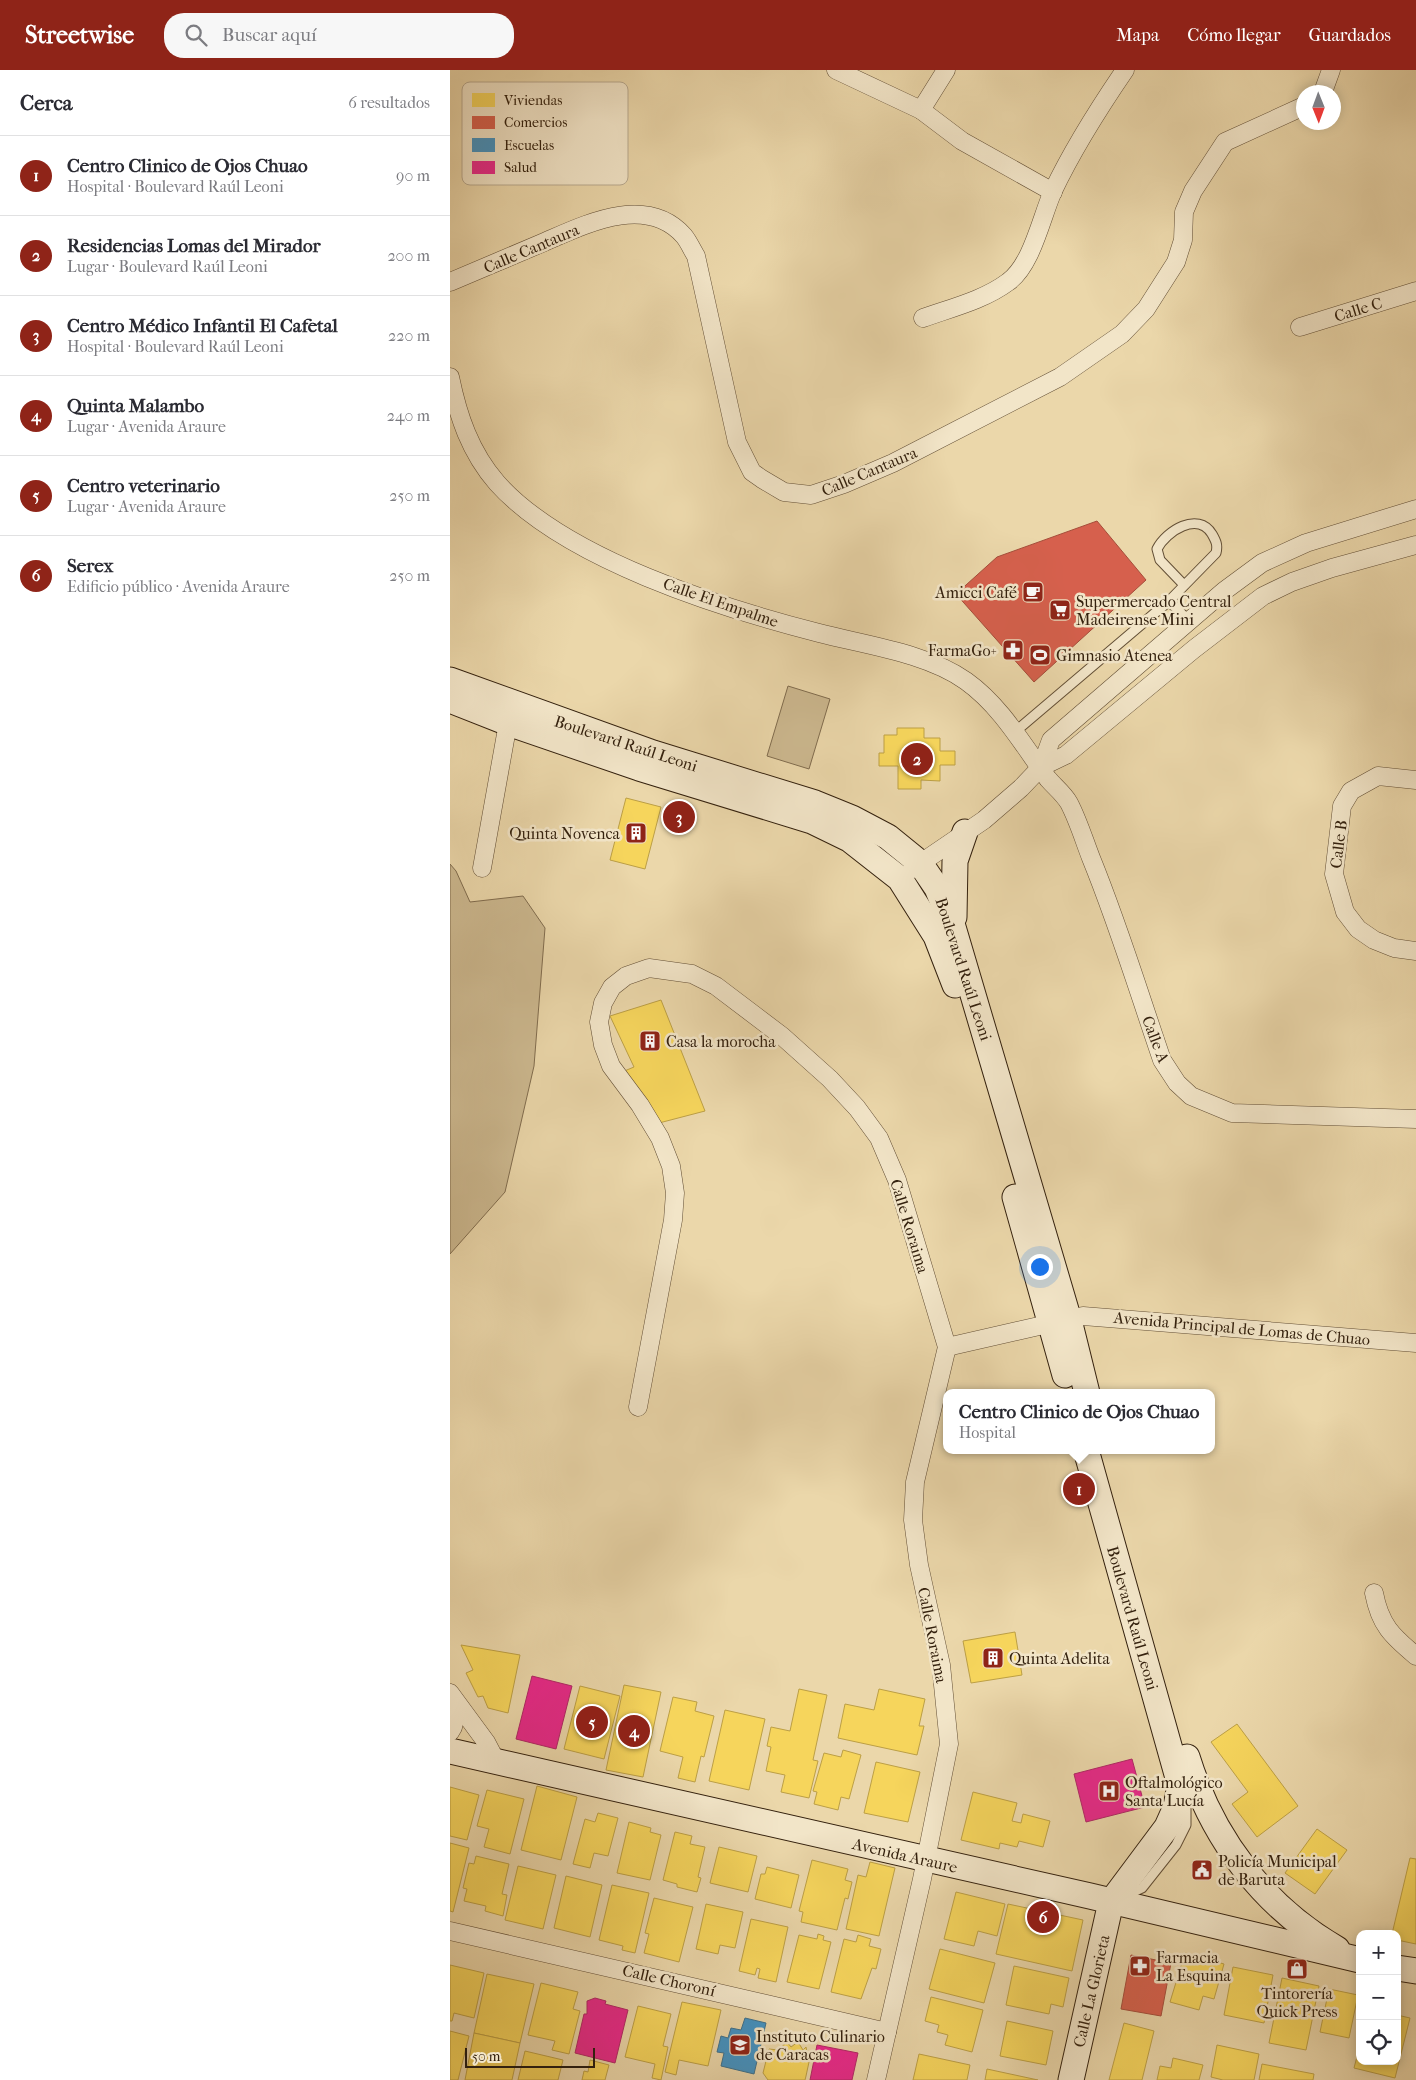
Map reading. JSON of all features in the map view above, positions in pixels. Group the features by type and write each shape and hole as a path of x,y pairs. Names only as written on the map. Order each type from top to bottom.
{"street":[{"path":"836,70 921,110 962,141 1053,192"},
{"path":"921,110 946,70"},
{"path":"924,318 992,292 1009,282 1021,267 1053,192 1100,108 1125,70"},
{"path":"1326,85 1331,70"},
{"name":"Calle Cantaura","path":"450,282 587,224 612,216 632,214 650,216 669,224 685,236 696,256 737,442 745,461 752,472 779,489 799,495 811,495 844,484 893,463 1060,377 1122,334 1146,309 1176,262 1183,240 1184,212 1193,191 1225,142 1296,110"},
{"name":"Calle C","path":"1300,327 1416,291"},
{"name":"Calle El Empalme","path":"450,377 457,409 468,440 480,459 496,482 525,510 545,524 616,563 676,588 769,620 919,659 944,668 966,681 1016,731 1042,767"},
{"path":"1042,767 1051,740 1224,591 1262,563 1306,543 1416,509"},
{"path":"900,879 920,863 984,820 1014,795 1042,767 1066,755 1194,649 1263,596 1292,582 1332,568 1416,545"},
{"name":"Boulevard Raúl Leoni","path":"450,680 653,753 815,803 852,818 888,837 920,863 937,888 954,927 1060,1322 1069,1389"},
{"name":"Boulevard Raúl Leoni","path":"450,700 508,723 639,768 812,821 849,839 900,879 936,936 954,981 1060,1322 1086,1389"},
{"path":"482,868 508,723"},
{"name":"Calle A","path":"1042,767 1068,802 1103,887 1162,1060 1177,1083 1184,1090 1191,1096 1209,1105 1232,1113 1416,1120"},
{"name":"Calle B","path":"1416,780 1378,776 1351,791 1342,806 1334,874 1344,912 1358,929 1374,940 1394,948 1416,951"},
{"path":"954,927 954,869 965,832"},
{"name":"Calle Roraima","path":"638,1406 673,1220 676,1193 671,1166 660,1138 640,1105 611,1066 603,1045 599,1022 603,1003 612,987 626,976 648,968 667,969 692,974 716,986 782,1036 830,1079 857,1108 879,1138 897,1180 947,1347 915,1482 913,1520 919,1565 941,1665 949,1730 947,1760 876,2080"},
{"name":"Avenida Principal de Lomas de Chuao","path":"947,1347 1083,1316 1416,1343"},
{"name":"Boulevard Raúl Leoni","path":"1087,1454 1180,1785 1176,1808 1167,1827 1111,1902"},
{"name":"Boulevard Raúl Leoni","path":"1104,1454 1185,1752 1207,1810 1243,1869 1286,1912 1323,1942 1356,1959"},
{"path":"1374,1593 1378,1613 1394,1637 1416,1656"},
{"path":"450,1732 454,1699"},
{"path":"454,1699 486,1742 496,1761"},
{"name":"Avenida Araure","path":"450,1751 1356,1959"},
{"name":"Calle La Glorieta","path":"1071,2080 1111,1902"},
{"name":"Calle Choroní","path":"450,1931 887,2032"},
{"path":"1401,1969 1416,1971"}],"lane":[{"path":"1016,731 1170,601 1216,553 1216,541 1208,527 1201,524 1194,523 1176,529 1162,540 1157,549 1160,560 1184,586"},
{"path":"1170,601 1190,621"}],"shaded area":[{"path":"788,686 830,699 809,769 767,756"},
{"path":"450,864 456,871 470,902 523,896 545,928 534,1066 505,1192 450,1254"}],"building: Viviendas":[{"path":"897,728 924,728 924,738 940,738 940,751 955,751 955,765 940,765 940,781 921,780 921,789 898,789 898,766 879,766 879,753 884,753 884,735 897,735"},
{"name":"Quinta Novenca","path":"626,798 661,807 645,869 610,860"},
{"name":"Casa la morocha","path":"661,1000 705,1111 659,1123 622,1072 634,1067 610,1016"},
{"name":"Quinta Adelita","path":"1015,1632 1022,1675 971,1683 963,1641"},
{"path":"461,1645 520,1655 508,1713 488,1708 483,1696 478,1697 466,1673 473,1670"},
{"path":"624,1685 661,1692 643,1777 606,1770"},
{"path":"580,1686 620,1696 604,1759 564,1749"},
{"path":"799,1689 827,1695 813,1760 818,1761 809,1798 781,1792 785,1775 766,1771 771,1747 767,1746 771,1727 790,1731"},
{"path":"879,1689 925,1699 919,1726 924,1726 917,1755 838,1738 845,1704 874,1710"},
{"path":"673,1697 697,1702 695,1711 714,1716 704,1757 701,1756 695,1782 678,1778 683,1757 660,1751"},
{"path":"725,1710 765,1719 749,1790 709,1781"},
{"path":"1237,1724 1298,1806 1257,1837 1232,1804 1248,1792 1211,1742"},
{"path":"843,1750 861,1755 849,1799 841,1797 838,1810 814,1804 817,1792 813,1791 824,1753 841,1757"},
{"path":"876,1762 920,1772 908,1822 864,1813"},
{"path":"537,1786 577,1797 561,1860 521,1850"},
{"path":"450,1787 479,1795 467,1840 450,1836"},
{"path":"487,1790 524,1799 510,1854 484,1847 489,1829 477,1826"},
{"path":"973,1792 1017,1803 1012,1821 1021,1823 1023,1814 1050,1821 1043,1847 1019,1841 1017,1847 1000,1843 999,1849 961,1840"},
{"path":"598,1813 618,1818 608,1856 594,1853 590,1868 573,1864 585,1819 595,1822"},
{"path":"629,1822 651,1828 650,1832 661,1835 650,1880 617,1873"},
{"path":"1317,1829 1347,1850 1315,1894 1285,1873"},
{"path":"675,1832 692,1836 690,1844 705,1847 698,1877 701,1878 697,1892 677,1887 677,1884 663,1880"},
{"path":"450,1843 469,1848 453,1912 450,1911"},
{"path":"719,1847 757,1856 748,1892 710,1883"},
{"path":"476,1856 509,1864 502,1894 507,1895 503,1916 485,1911 486,1906 464,1901 467,1889 463,1888 469,1863 474,1864"},
{"path":"1410,1858 1416,1859 1416,1944 1401,1941 1401,1930 1393,1930"},
{"path":"812,1860 848,1869 845,1880 852,1882 848,1899 845,1898 837,1930 801,1922 803,1912 799,1911"},
{"path":"870,1862 895,1868 879,1936 846,1929 858,1875 866,1877"},
{"path":"518,1866 556,1875 543,1929 505,1920"},
{"path":"767,1867 799,1875 791,1908 755,1899 761,1874 765,1874"},
{"path":"566,1876 602,1885 590,1937 554,1928"},
{"path":"612,1885 649,1893 635,1953 622,1950 623,1946 599,1940"},
{"path":"956,1892 1005,1904 997,1936 978,1931 974,1946 944,1939"},
{"path":"654,1898 693,1907 679,1962 644,1953 649,1934 645,1933"},
{"path":"706,1904 743,1912 735,1948 720,1945 718,1954 696,1949"},
{"path":"1008,1904 1083,1920 1072,1971 996,1954"},
{"path":"751,1919 788,1927 776,1982 758,1978 760,1969 757,1968 755,1975 739,1971"},
{"path":"818,1934 824,1936 823,1940 831,1942 819,1989 787,1982 799,1935 817,1939"},
{"path":"858,1935 871,1939 869,1946 881,1949 876,1969 872,1968 861,1999 831,1992 844,1939 856,1942"},
{"path":"940,1949 995,1963 984,2003 929,1989"},
{"path":"1185,1953 1224,1964 1214,1999 1203,1996 1199,2010 1170,2002"},
{"path":"450,1965 484,1973 474,2018 454,2013 452,2021 450,2021"},
{"path":"1014,1966 1069,1978 1063,2007 1051,2004 1049,2014 1006,2005"},
{"path":"1233,1967 1273,1975 1264,2023 1224,2015"},
{"path":"487,1974 534,1984 520,2043 474,2033"},
{"path":"1282,1978 1319,1986 1306,2050 1269,2043"},
{"path":"541,1983 578,1992 573,2009 580,2011 569,2054 552,2050 555,2041 528,2035"},
{"path":"1329,1989 1356,1995 1356,2005 1349,2038 1320,2032"},
{"path":"931,1997 983,2010 972,2052 945,2045 948,2035 937,2032 939,2025 925,2021"},
{"path":"682,2002 721,2010 708,2066 679,2060 676,2075 665,2072"},
{"path":"638,2006 671,2014 663,2046 668,2047 661,2080 652,2078 655,2064 625,2057"},
{"path":"1401,2016 1410,2018 1401,2054"},
{"path":"1007,2021 1053,2031 1046,2065 1000,2056"},
{"path":"1124,2023 1154,2031 1142,2080 1109,2080"},
{"path":"450,2031 469,2036 458,2080 450,2080"},
{"path":"474,2033 520,2043 512,2080 465,2080"},
{"path":"787,2042 791,2047 798,2042 803,2050 806,2047 809,2062 805,2080 768,2080 763,2073 769,2049 778,2050"},
{"path":"1217,2045 1259,2054 1254,2080 1223,2080 1211,2077"},
{"path":"525,2051 563,2060 558,2080 518,2080"},
{"path":"919,2054 970,2065 967,2080 913,2080"},
{"path":"1173,2058 1203,2065 1199,2080 1157,2080 1160,2066 1171,2068"},
{"path":"590,2060 609,2065 605,2080 582,2080 584,2071 588,2072"},
{"path":"1356,2060 1356,2065 1398,2065 1395,2078 1354,2068"},
{"path":"1262,2064 1314,2074 1313,2080 1259,2080"},
{"path":"987,2069 1038,2080 985,2080"}],"building: Comercios":[{"path":"1097,521 1146,580 1034,682 956,594 997,557"},
{"path":"1131,1955 1171,1963 1161,2016 1121,2009"}],"building: Escuelas":[{"name":"Instituto Culinario de Caracas","path":"745,2018 766,2023 754,2074 721,2066 724,2053 717,2052 721,2036 728,2038 731,2028 741,2030"}],"building: Salud":[{"path":"532,1676 572,1686 556,1749 516,1739"},
{"name":"Oftalmológico Santa Lucía","path":"1132,1759 1145,1807 1086,1822 1074,1774"},
{"path":"595,1998 606,2001 605,2004 628,2010 615,2063 575,2053 584,2014 587,2014 587,2001"},
{"path":"817,2045 858,2053 852,2080 810,2080"}],"place":[{"name":"Amicci Café","path":"1033,592"},
{"name":"Supermercado Central Madeirense Mini","path":"1060,610"},
{"name":"FarmaGo+","path":"1013,650"},
{"name":"Gimnasio Atenea","path":"1040,655"},
{"name":"Residencias Lomas del Mirador","path":"917,759"},
{"name":"Centro Médico Infantil El Cafetal","path":"679,817"},
{"name":"Quinta Novenca","path":"636,833"},
{"name":"Casa la morocha","path":"650,1041"},
{"name":"Centro Clinico de Ojos Chuao","path":"1079,1489"},
{"name":"Quinta Adelita","path":"993,1658"},
{"name":"Centro veterinario","path":"592,1722"},
{"name":"Quinta Malambo","path":"634,1731"},
{"name":"Oftalmológico Santa Lucía","path":"1109,1791"},
{"name":"Policía Municipal de Baruta","path":"1202,1870"},
{"name":"Serex","path":"1043,1917"},
{"name":"Farmacia La Esquina","path":"1140,1966"},
{"name":"Tintorería Quick Press","path":"1297,1969"},
{"name":"Instituto Culinario de Caracas","path":"740,2045"}]}
